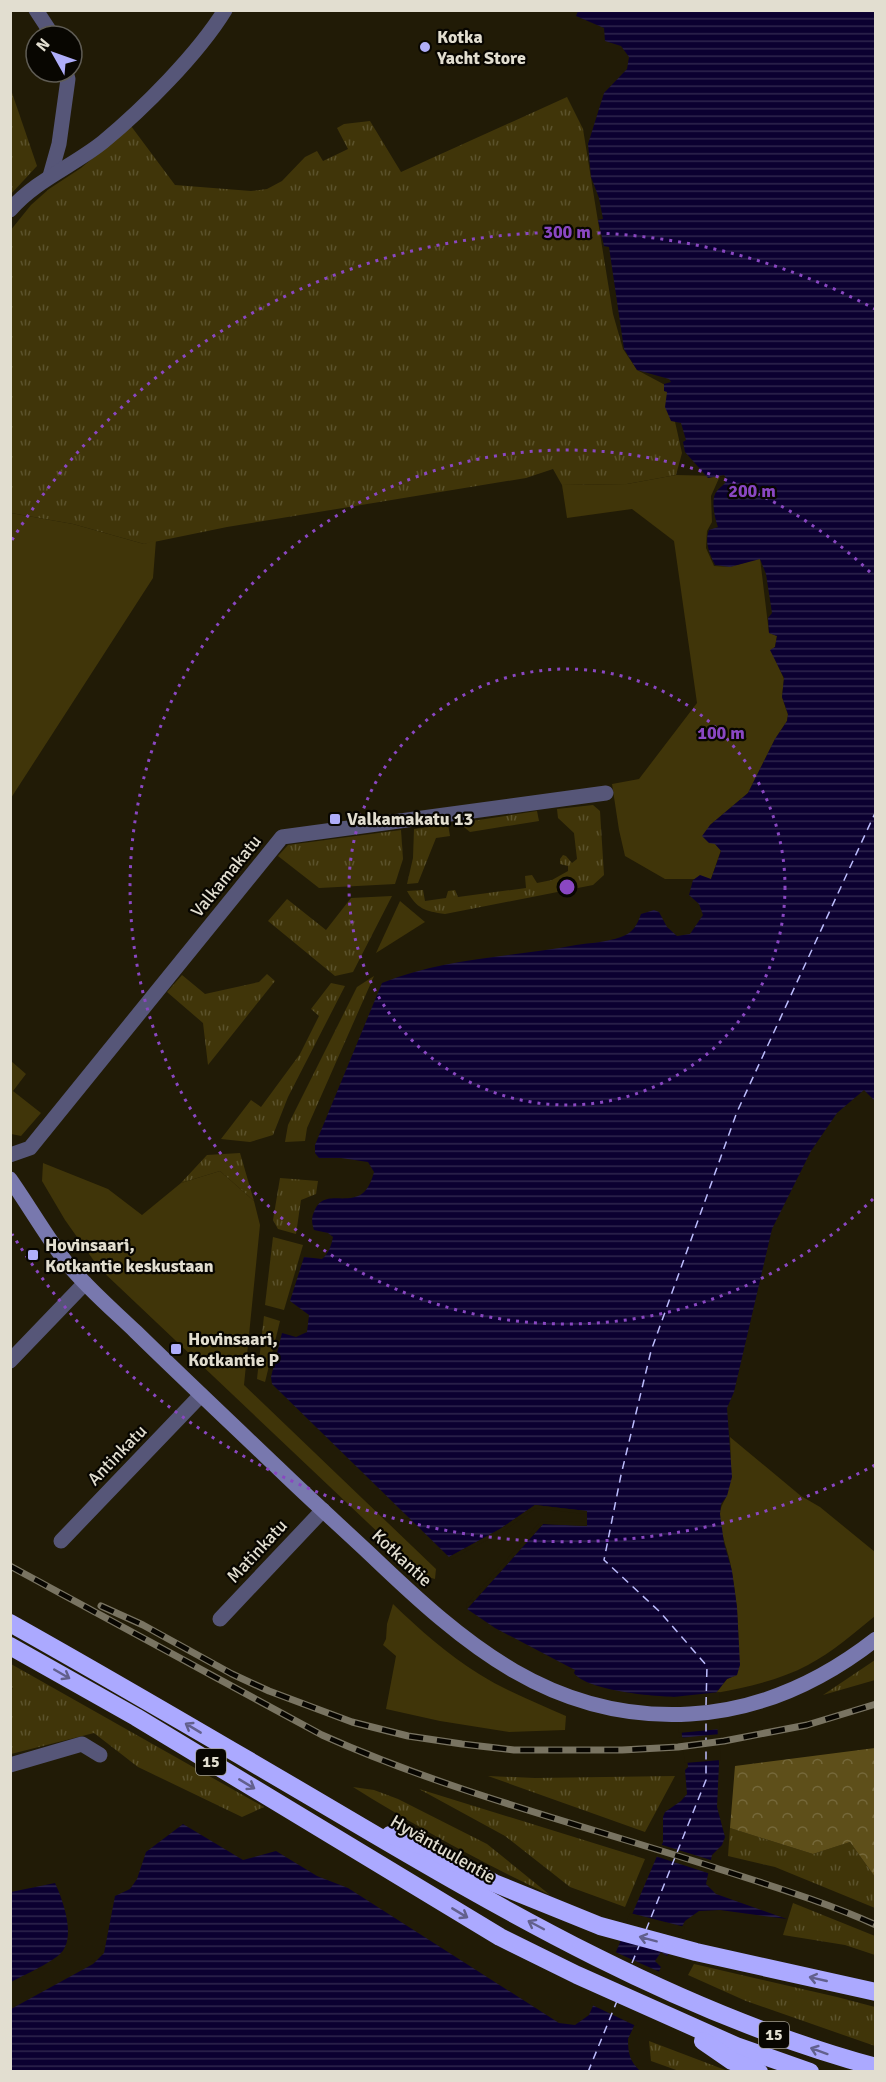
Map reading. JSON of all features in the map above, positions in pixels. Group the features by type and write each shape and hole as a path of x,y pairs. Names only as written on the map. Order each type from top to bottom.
{"highway":[{"name":"Hyväntuulentie","path":"10,1623 499,1905 588,1952 754,2028 830,2055 876,2067"},
{"name":"15","path":"10,1646 136,1717 500,1937 666,2016 736,2046 810,2072"},
{"path":"352,1821 427,1847 494,1883 600,1926 696,1952 876,1992"},
{"path":"666,2016 732,2061 759,2072"}],"street":[{"path":"36,10 45,24"},
{"path":"10,210 50,176 102,143 135,113 177,71 219,21 225,10"},
{"path":"50,176 59,144 67,84"},
{"name":"Valkamakatu","path":"10,1155 30,1148 282,837 606,794"},
{"name":"Kotkantie","path":"10,1179 66,1261 85,1283 201,1395 413,1596 451,1629 486,1654 542,1686 623,1712 673,1715 735,1709 765,1701 811,1682 839,1666 876,1639"},
{"path":"10,1361 85,1283"},
{"name":"Antinkatu","path":"61,1542 201,1395"},
{"name":"Matinkatu","path":"220,1619 323,1510"},
{"path":"10,1765 82,1744 100,1755"}],"green space":[{"path":"10,87 37,166 11,194 10,194"},
{"path":"567,97 583,129 613,314 623,349 637,370 667,386 682,453 676,475 627,484 562,485 553,469 526,478 227,527 144,544 73,524 11,513 10,231 31,205 49,189 81,168 131,126 175,185 251,191 267,189 282,181 305,157 317,151 323,161 348,149 337,128 344,124 370,121 401,172"},
{"path":"676,475 720,476 711,496 712,522 707,531 706,548 714,566 730,567 760,558 769,633 777,636 775,647 771,650 784,679 782,697 788,715 787,721 775,739 748,793 710,825 715,844 721,850 711,879 665,879 625,856 612,784 639,779 697,703 674,541 632,509 567,518 562,485 627,484"},
{"path":"11,513 73,524 144,544 156,540 153,578 11,798"},
{"path":"593,805 600,811 604,875 593,885 445,914 422,908 414,902 407,891 423,890 425,901 446,898 448,891 455,890 458,897 526,888 525,876 532,875 537,883 552,880 568,871 568,866 560,864 563,855 572,863 577,859 574,833 558,818 557,809"},
{"path":"537,811 539,821 470,832 459,823"},
{"path":"448,824 450,836 436,838 418,883 407,884 413,858 414,829"},
{"path":"401,830 403,859 395,884 319,888 278,856 288,845"},
{"path":"392,896 353,972 335,976 268,921 287,899 326,930 351,898"},
{"path":"400,901 425,922 376,953"},
{"path":"267,974 275,981 208,1065 203,1023 167,992 182,975 205,994 259,982"},
{"path":"374,976 307,1128 305,1141 285,1142 288,1125 357,987"},
{"path":"331,983 345,986 288,1097 273,1135 250,1142 221,1139 251,1100 261,1107 300,1054 319,1016 311,1009"},
{"path":"11,1061 26,1074 13,1091 41,1113 21,1136 11,1134"},
{"path":"240,1153 254,1201 220,1171 181,1183 207,1155"},
{"path":"43,1163 108,1189 142,1215 181,1183 220,1171 254,1201 260,1225 244,1385 436,1569 435,1579 424,1576 99,1268 65,1220 42,1181"},
{"path":"280,1178 318,1181 316,1194 301,1200 296,1234 278,1229 273,1220"},
{"path":"273,1237 303,1245 284,1310 265,1305"},
{"path":"264,1316 280,1321 265,1382 257,1379"},
{"path":"730,1437 801,1496 820,1507 875,1552 875,1616 835,1648 797,1670 763,1682 716,1693 727,1679 737,1675 738,1662 736,1598 720,1519 720,1510 726,1497 729,1479"},
{"path":"393,1604 467,1667 500,1686 566,1716 565,1730 509,1732 440,1721 386,1709 396,1656 383,1645"},
{"path":"875,1660 875,1680 823,1695"},
{"path":"11,1664 264,1807 242,1817 138,1767 94,1733 11,1754 10,1690 13,1689 11,1687"},
{"path":"875,1748 875,1877 850,1842 813,1854 730,1828 735,1766"},
{"path":"488,1776 535,1778 675,1776 645,1832"},
{"path":"353,1787 374,1790 398,1799 487,1844 550,1895 450,1844"},
{"path":"419,1789 645,1859 625,1907 570,1887 505,1836"},
{"path":"730,1828 813,1854 850,1842 875,1877 875,1908 775,1867 728,1856"},
{"path":"793,1903 875,1936 875,1955 845,1945 783,1935"},
{"path":"694,1964 875,2007 875,2046 746,2001 688,1975"},
{"path":"649,2041 728,2071 679,2071 651,2061"}],"shaded area":[{"path":"578,11 875,11 875,1101 864,1090 837,1113 811,1151 772,1229 734,1392 727,1408 732,1477 727,1496 721,1504 720,1514 737,1607 740,1665 737,1675 727,1679 716,1693 719,1764 717,1807 725,1837 722,1845 712,1855 706,1884 716,1894 787,1919 720,1910 699,1911 685,1921 667,1956 661,1952 655,1961 661,1967 628,2039 630,2057 640,2071 11,2072 11,2009 93,1964 104,1953 115,1896 130,1889 137,1879 146,1852 183,1824 243,1860 276,1851 317,1876 348,1888 559,2023 575,2025 589,2015 663,1842 665,1812 687,1794 685,1770 688,1767 685,1739 682,1737 680,1697 623,1692 593,1684 581,1679 574,1673 575,1670 495,1628 467,1609 543,1524 587,1526 586,1511 535,1505 500,1529 449,1557 272,1384 271,1377 282,1333 296,1337 307,1332 309,1315 290,1301 304,1257 322,1259 328,1252 333,1237 328,1233 314,1230 312,1216 314,1212 323,1201 356,1197 363,1193 369,1186 374,1172 368,1162 319,1158 315,1153 315,1145 382,983 453,963 616,939 632,931 641,914 654,910 659,912 667,927 677,936 690,934 703,915 699,904 689,895 693,880 700,875 711,879 721,851 702,836 710,825 748,793 775,739 787,721 788,714 782,697 784,678 770,650 775,647 777,636 769,633 768,618 772,613 766,574 760,559 730,567 715,565 708,548 709,530 718,527 714,509 715,494 727,479 724,475 708,478 685,452 683,442 686,440 681,423 671,421 665,407 667,392 664,391 664,384 671,382 669,379 637,370 624,349 609,247 604,246 598,220 603,219 599,198 591,177 588,144 604,93 627,69 629,57 621,46 605,41 604,28 576,16"},
{"path":"55,1883 67,1919 68,1939 65,1947 50,1962 11,1982 11,1892"}],"pier":[{"path":"535,1505 587,1511 587,1526 543,1524 467,1609 466,1605 541,1521 584,1522 584,1514 536,1508 502,1532 450,1560 449,1557 500,1529"},
{"path":"720,1692 720,1729 679,1733 677,1700 673,1700 673,1697"},
{"path":"720,1734 721,1760 685,1763 682,1740 679,1738"},
{"path":"659,1844 714,1861 711,1874 655,1856"},
{"path":"630,1913 685,1927 672,1953 619,1939"},
{"path":"613,1951 662,1973 636,2026 590,2004"}],"ferry route":[{"path":"706,1705 707,1666 660,1612 604,1560 621,1475 651,1351 737,1112 876,811"},
{"path":"646,1930 706,1780 706,1718"},
{"path":"632,1963 639,1946"},
{"path":"588,2072 617,2001"}],"railway":[{"path":"10,1566 322,1735 369,1755 515,1806 795,1894 876,1925"},
{"path":"101,1606 143,1625 232,1674 269,1691 352,1722 408,1736 462,1744 514,1750 622,1750 678,1747 724,1741 807,1725 876,1704"}],"place":[{"name":"Kotka Yacht Store","path":"425,47"},
{"name":"Valkamakatu 13","path":"335,819"},
{"name":"Hovinsaari, Kotkantie keskustaan","path":"33,1255"},
{"name":"Hovinsaari, Kotkantie P","path":"176,1349"}]}
